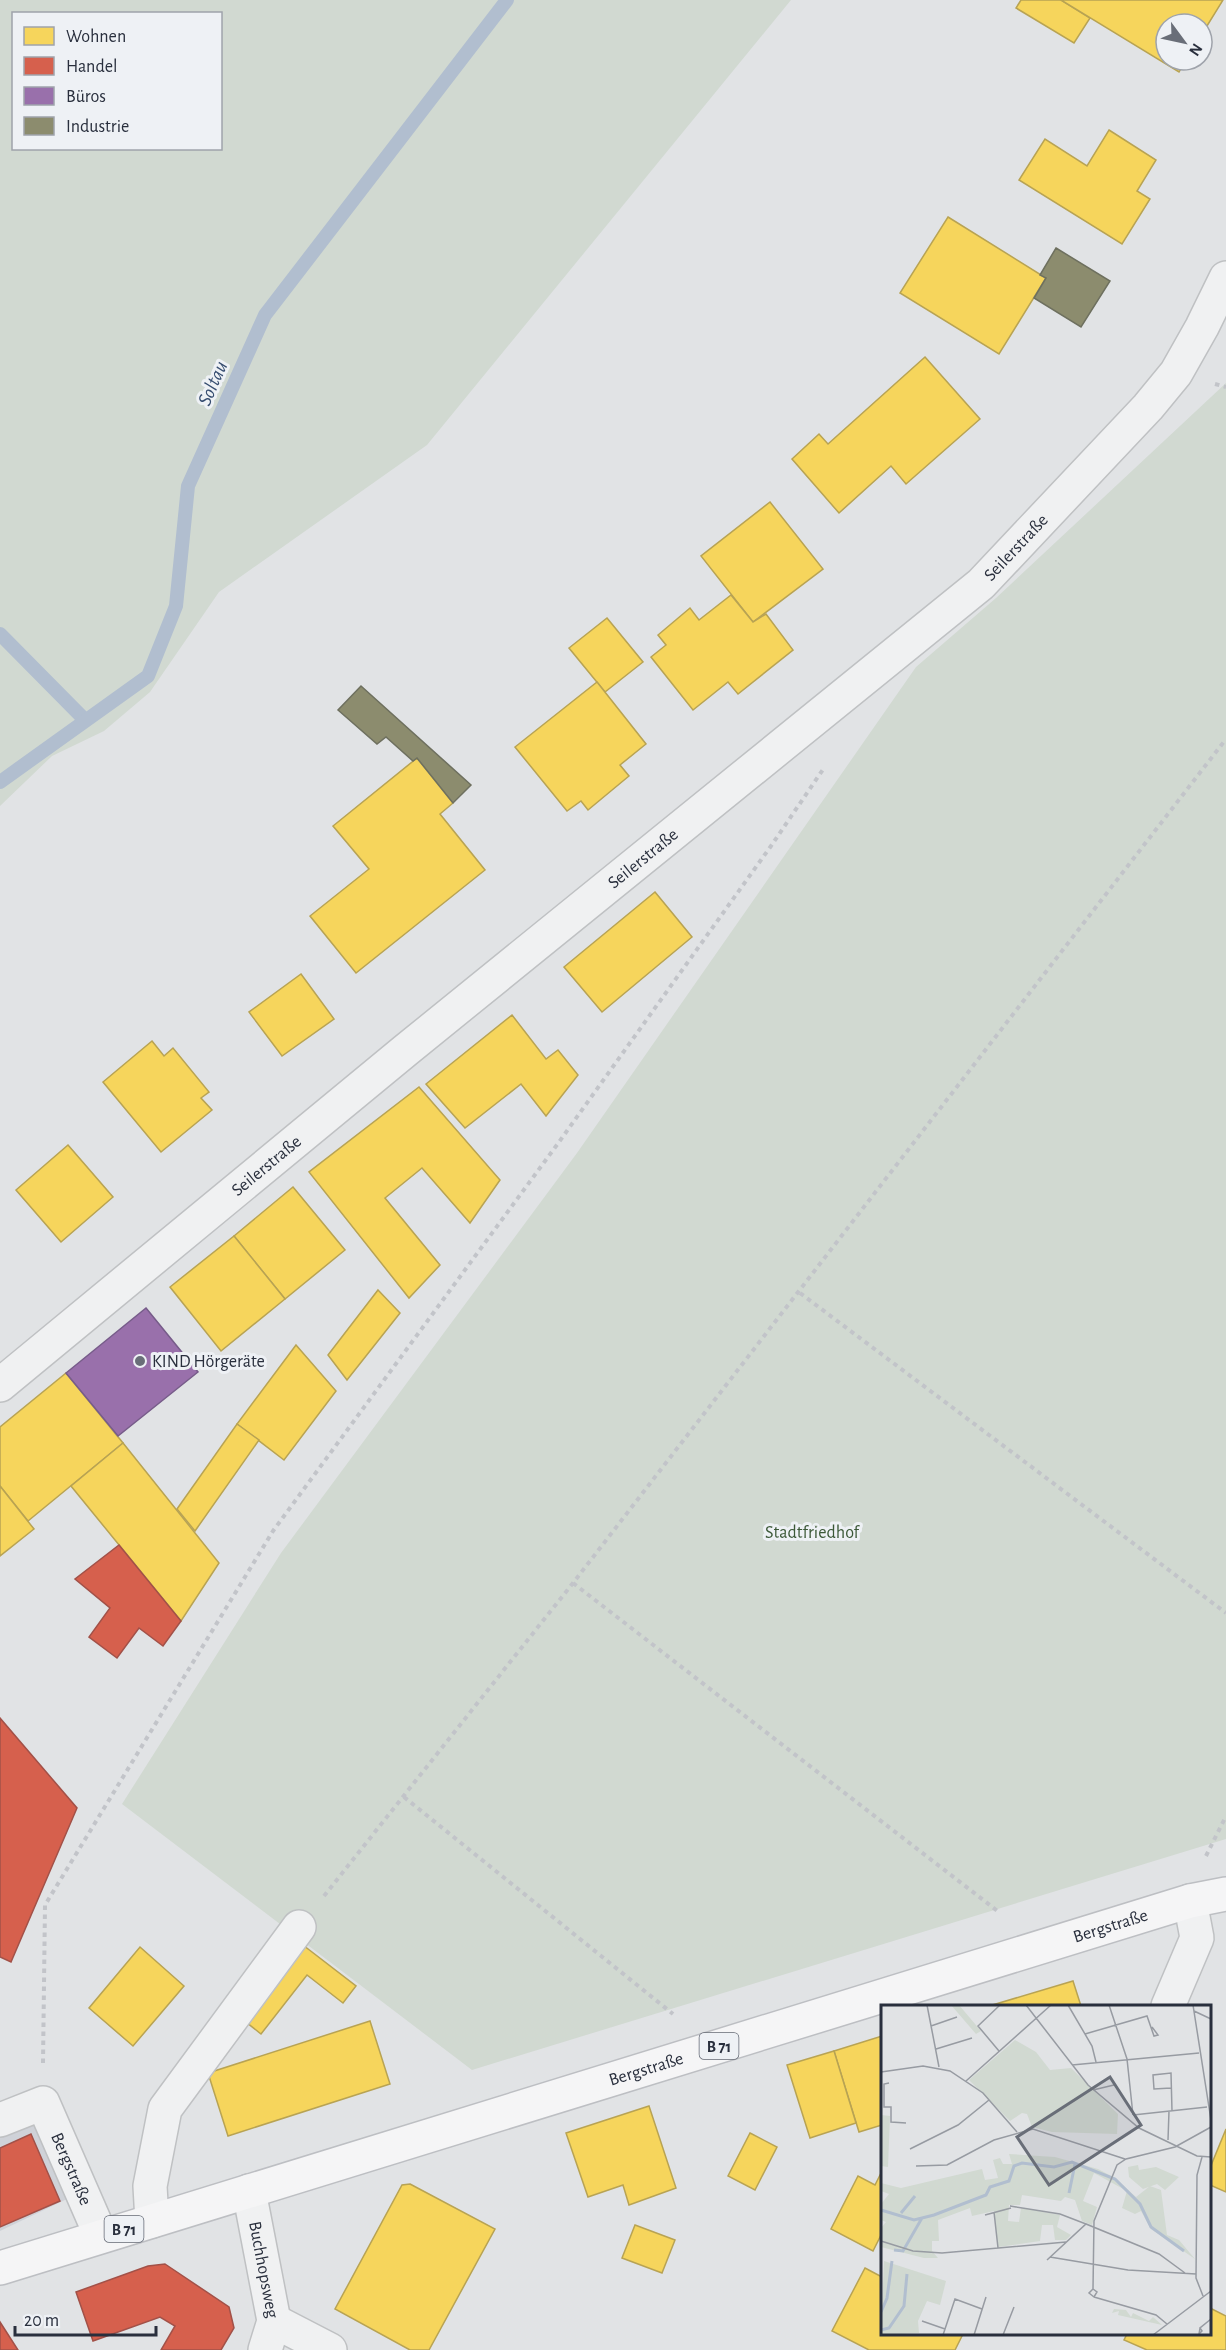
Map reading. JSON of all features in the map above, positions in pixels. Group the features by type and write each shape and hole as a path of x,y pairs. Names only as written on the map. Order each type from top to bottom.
{"main road":[{"name":"Bergstraße","path":"0,2268 1190,1901 1226,1894"}],"street":[{"name":"Seilerstraße","path":"0,1385 406,1050 981,584 1148,407 1176,373 1226,278"},
{"path":"1169,2005 1197,1938 1190,1901"},
{"path":"152,2221 150,2186 165,2109 299,1927"},
{"path":"0,2120 43,2103"},
{"name":"Bergstraße","path":"43,2103 101,2236"},
{"name":"Buchhopsweg","path":"249,2191 270,2336 330,2350"}],"path":[{"path":"299,1927 573,1583 1226,739"},
{"path":"43,2103 45,1905 273,1531 559,1142 764,855 829,759"},
{"path":"799,1293 1226,1613"},
{"path":"573,1583 1000,1913"},
{"path":"404,1797 673,2014"}],"shaded area":[{"path":"34,2113 69,2198 0,2231 0,2128"}],"green space":[{"path":"0,0 791,0 427,445 219,592 150,692 104,731 52,756 0,806"},
{"name":"Stadtfriedhof","path":"1226,383 1226,1839 472,2070 122,1804 281,1553 577,1153 916,667 996,598"}],"building: Wohnen":[{"path":"1021,0 1061,0 1090,18 1074,43 1016,8"},
{"path":"1061,0 1223,0 1214,15 1214,12 1154,12 1154,57"},
{"path":"1109,130 1156,160 1137,191 1150,199 1122,244 1019,180 1045,139 1087,166"},
{"path":"948,217 1046,278 999,354 900,293"},
{"path":"925,357 980,419 906,484 891,466 839,513 792,459 819,434 828,444"},
{"path":"770,502 823,569 753,622 701,556"},
{"path":"731,595 753,622 766,614 793,650 738,694 728,682 693,710 651,657 666,645 658,635 690,608 699,620"},
{"path":"607,618 643,662 605,692 569,648"},
{"path":"597,682 646,744 620,765 629,776 588,810 581,801 567,811 515,747"},
{"path":"417,758 453,803 440,814 485,870 356,973 310,916 369,869 333,826"},
{"path":"655,892 692,937 602,1012 564,967"},
{"path":"301,974 334,1019 282,1056 249,1012"},
{"path":"512,1015 546,1059 558,1050 578,1075 546,1116 521,1084 465,1128 426,1084"},
{"path":"152,1041 164,1056 173,1048 209,1092 201,1098 212,1110 161,1152 103,1082"},
{"path":"419,1087 500,1180 470,1223 422,1168 385,1198 440,1265 409,1298 309,1172"},
{"path":"68,1145 113,1197 61,1242 16,1190"},
{"path":"293,1187 345,1250 285,1299 234,1236"},
{"path":"234,1236 285,1299 221,1351 170,1287"},
{"path":"378,1290 400,1313 347,1380 328,1355"},
{"path":"296,1345 336,1391 284,1460 237,1424"},
{"path":"66,1373 123,1443 28,1521 0,1486 0,1427"},
{"path":"237,1424 259,1440 195,1531 177,1509"},
{"path":"123,1443 219,1563 181,1621 71,1486"},
{"path":"0,1486 34,1529 0,1556"},
{"path":"299,1942 356,1986 343,2003 307,1975 261,2034 241,2018"},
{"path":"140,1947 184,1986 133,2046 89,2008"},
{"path":"1073,1981 1081,2005 992,2005"},
{"path":"370,2021 390,2084 228,2136 208,2073"},
{"path":"881,2036 881,2125 859,2132 834,2051"},
{"path":"834,2051 856,2123 810,2138 787,2065"},
{"path":"649,2106 676,2188 629,2205 623,2185 588,2197 566,2133"},
{"path":"1226,2129 1226,2192 1211,2185 1211,2166"},
{"path":"750,2133 777,2147 755,2190 728,2176"},
{"path":"881,2173 881,2235 873,2251 831,2229 858,2176 875,2185"},
{"path":"410,2184 495,2229 429,2350 410,2350 335,2309 402,2185"},
{"path":"635,2225 675,2240 662,2273 622,2258"},
{"path":"865,2268 881,2276 881,2335 962,2335 955,2350 869,2350 832,2331"},
{"path":"1211,2308 1226,2316 1226,2350 1147,2350 1124,2340 1126,2335 1211,2335"}],"building: Handel":[{"path":"119,1545 181,1621 163,1646 139,1628 117,1658 89,1637 110,1608 75,1579"},
{"path":"0,1718 77,1808 11,1962 0,1957"},
{"path":"31,2134 60,2201 0,2227 0,2148"},
{"path":"165,2264 229,2307 234,2328 221,2350 161,2350 175,2326 160,2317 93,2341 76,2292 148,2266"},
{"path":"0,2322 18,2350 0,2350"}],"building: Büros":[{"path":"146,1308 198,1372 118,1436 66,1373"}],"building: Industrie":[{"path":"1056,248 1110,281 1081,327 1034,298 1046,278 1040,275"},
{"path":"361,686 471,785 453,803 417,758 413,761 386,737 377,744 338,710"}],"waterway":[{"name":"Soltau","path":"0,782 148,676 176,606 188,486 265,315 507,0"},
{"path":"0,634 85,720"}],"place":[{"name":"KIND Hörgeräte","path":"140,1361"}]}
